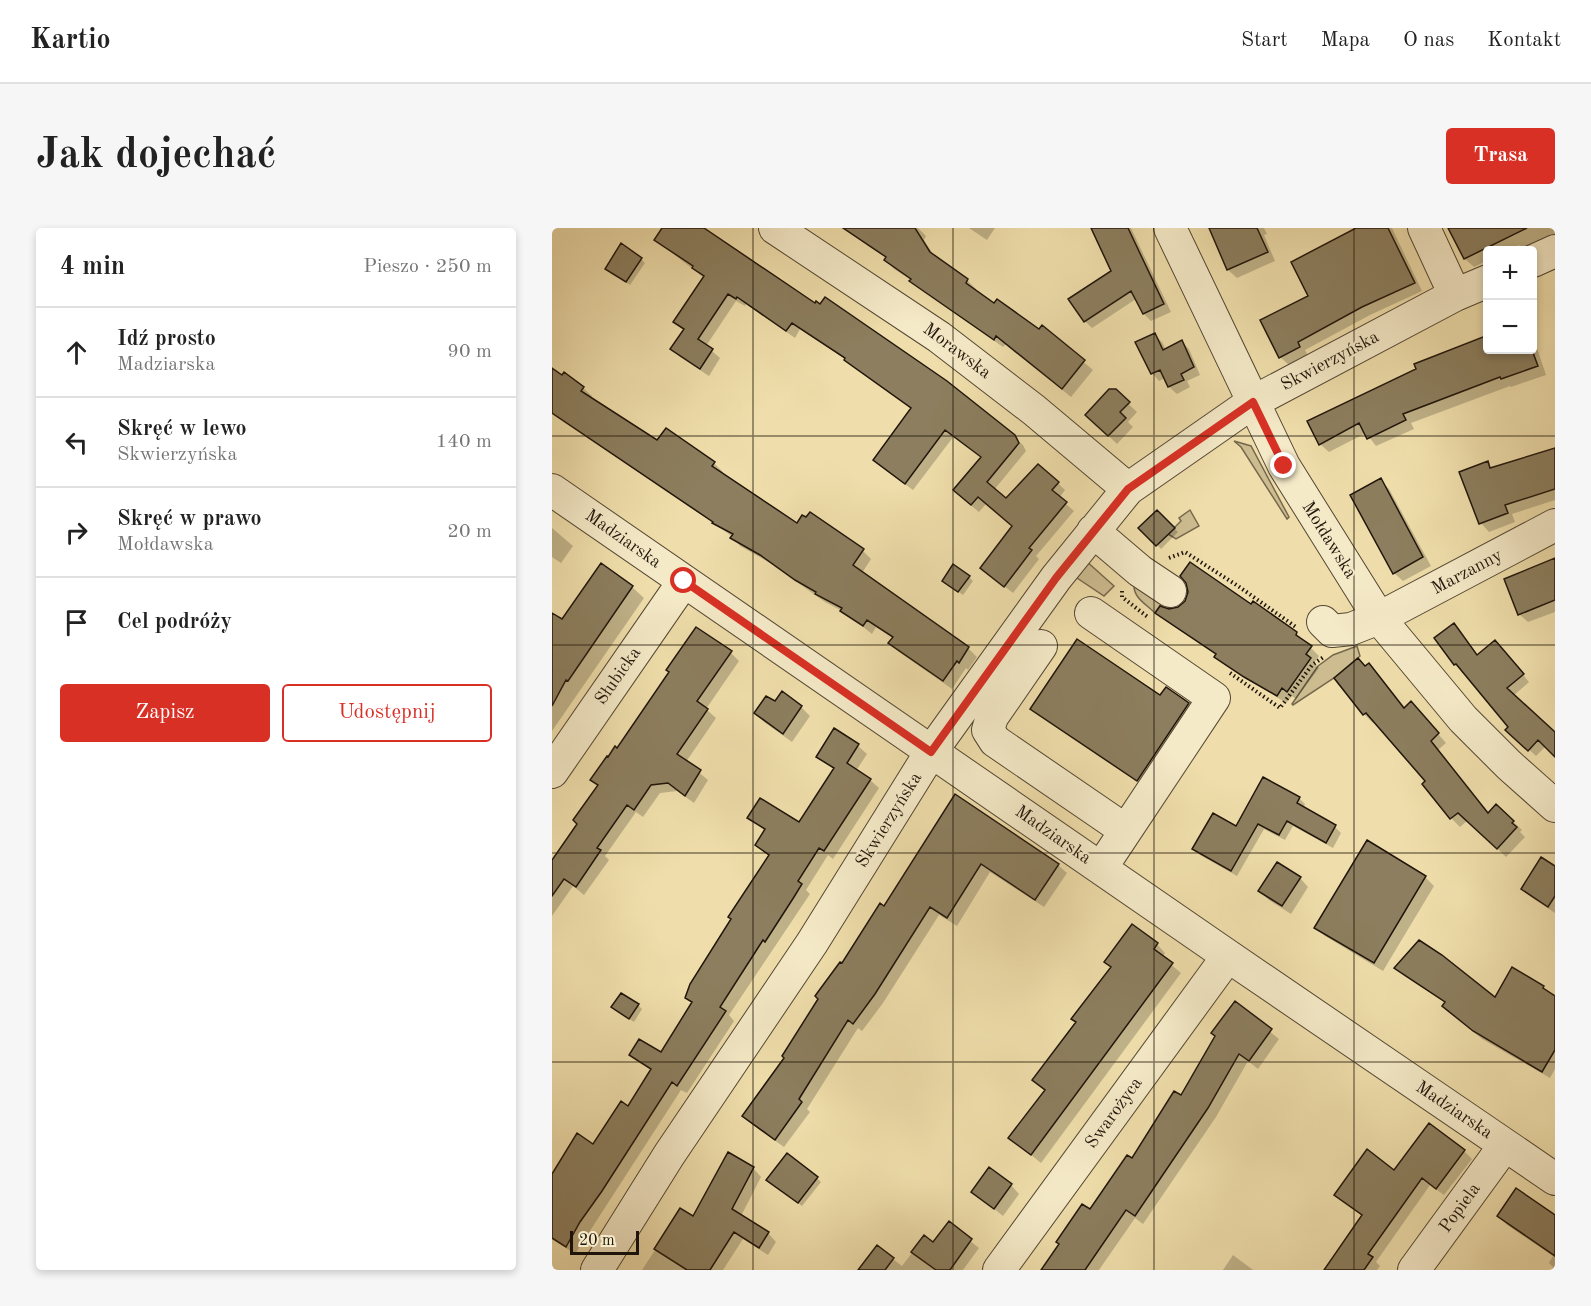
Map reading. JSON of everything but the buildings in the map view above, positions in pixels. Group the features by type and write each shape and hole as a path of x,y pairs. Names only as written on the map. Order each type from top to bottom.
{"street":[{"name":"Morawska","path":"775,228 939,337 1034,410 1128,489"},
{"name":"Mołdawska","path":"1170,228 1284,466 1379,618 1463,718 1509,765 1555,806"},
{"path":"1424,228 1455,295"},
{"path":"1537,259 1555,251"},
{"name":"Skwierzyńska","path":"597,1270 669,1155 812,943 931,752 1056,578 1128,489 1253,402 1455,295 1483,283"},
{"name":"Madziarska","path":"552,490 1555,1179"},
{"name":"Marzanny","path":"1312,626 1332,631 1351,629 1379,618 1555,525"},
{"path":"1093,531 1140,571 1166,577"},
{"name":"Słubicka","path":"552,772 684,581"},
{"path":"1090,613 1214,698 1101,868"},
{"path":"1041,646 992,717 988,730 996,741 1125,830"},
{"name":"Swarożyca","path":"999,1270 1228,956"},
{"name":"Popiela","path":"1414,1270 1506,1145"}],"path":[{"path":"1166,577 1170,557 1185,552 1238,586 1312,626"},
{"path":"1122,588 1122,597 1151,619"},
{"path":"1225,670 1280,708 1312,665 1328,654"}],"shaded area":[{"path":"1234,441 1251,446 1289,517 1287,519 1241,447"},
{"path":"1190,510 1199,526 1176,539 1168,534 1181,521 1179,518"},
{"path":"1085,560 1114,586 1104,596 1071,574"},
{"path":"1134,584 1165,599 1155,613 1138,597"},
{"path":"1357,646 1360,656 1334,678 1292,704 1318,666 1333,655"}],"route":[{"path":"684,581 931,752 1056,578 1128,489 1253,402 1284,466"}]}
